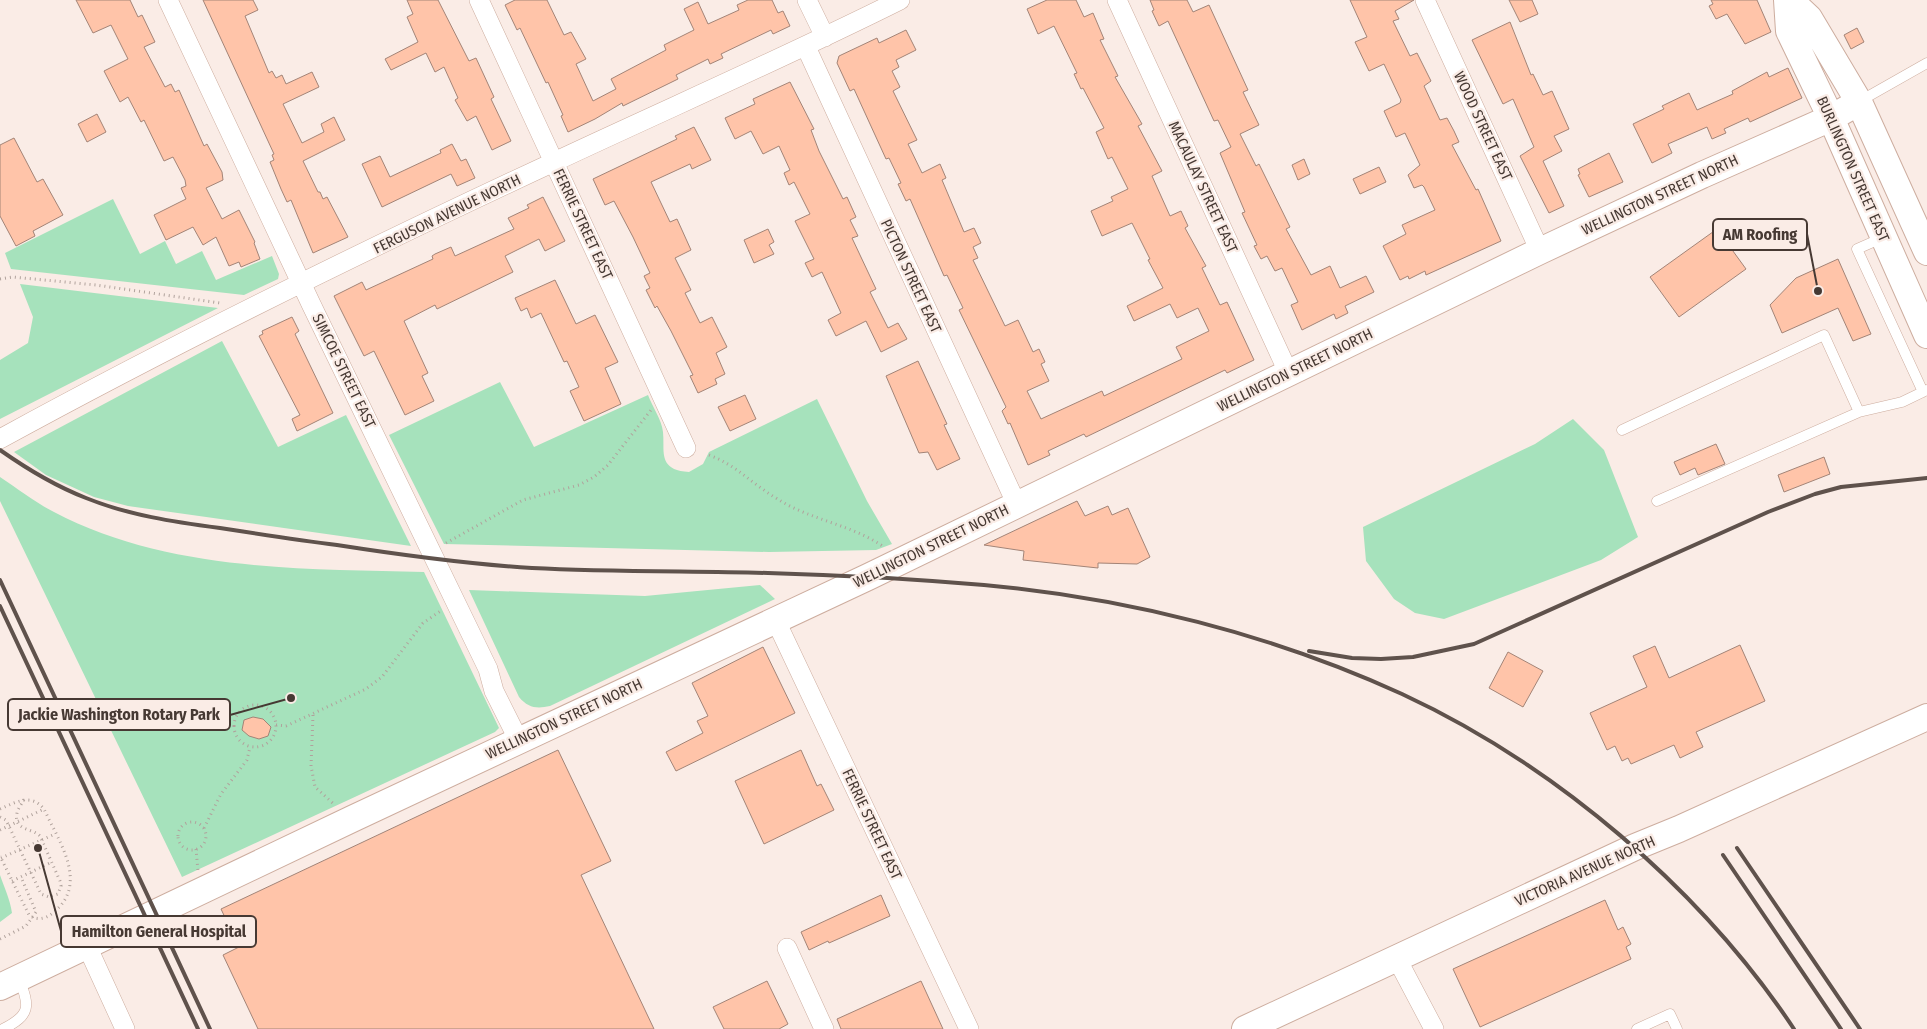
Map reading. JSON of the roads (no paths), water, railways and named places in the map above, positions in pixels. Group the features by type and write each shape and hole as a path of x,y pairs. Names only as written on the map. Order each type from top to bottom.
{"main road":[{"name":"BURLINGTON STREET EAST","path":"1789,0 1809,18 1859,102 1927,252"},
{"name":"BURLINGTON STREET EAST","path":"1789,0 1789,31 1831,118 1927,335"},
{"name":"WELLINGTON STREET NORTH","path":"9,983 1017,505 1540,251 1702,175 1831,118 1859,102"},
{"name":"VICTORIA AVENUE NORTH","path":"1245,1029 1634,847 1927,717"}],"street":[{"name":"SIMCOE STREET EAST","path":"168,0 302,284 488,669 494,691 519,741"},
{"name":"FERRIE STREET EAST","path":"479,0 686,448"},
{"path":"806,0 825,37"},
{"name":"FERGUSON AVENUE NORTH","path":"0,439 47,413 302,284 554,162 806,46 900,0"},
{"name":"MACAULAY STREET EAST","path":"1117,0 1289,374"},
{"name":"WOOD STREET EAST","path":"1425,0 1540,251"},
{"name":"PICTON STREET EAST","path":"806,46 1017,505"},
{"name":"FERRIE STREET EAST","path":"774,619 969,1029"},
{"path":"87,946 125,1029"},
{"path":"787,948 824,1029"},
{"path":"1396,957 1434,1029"}],"lane":[{"path":"1859,102 1927,63"},
{"path":"1657,501 1859,412 1902,402 1925,391 1857,249 1883,237"},
{"path":"1622,430 1824,335 1859,412"},
{"path":"3,1029 22,1018 28,1006 28,999 9,983"},
{"path":"1637,1029 1670,1014 1677,1029"}],"railway":[{"path":"0,450 42,477 86,498 118,509 186,523 410,556 532,568 822,575 903,579 1038,591 1145,609 1198,622 1302,653 1402,694 1459,723 1515,757 1569,794 1669,880 1715,928 1757,977 1794,1029"},
{"path":"1309,651 1352,658 1381,659 1413,657 1474,644 1768,512 1815,494 1841,487 1927,478"},
{"path":"0,580 210,1029"},
{"path":"0,606 198,1029"},
{"path":"1737,848 1860,1029"},
{"path":"1723,855 1841,1029"}],"place":[{"name":"AM Roofing","path":"1818,291"},
{"name":"Jackie Washington Rotary Park","path":"291,698"},
{"name":"Hamilton General Hospital","path":"38,848"}]}
